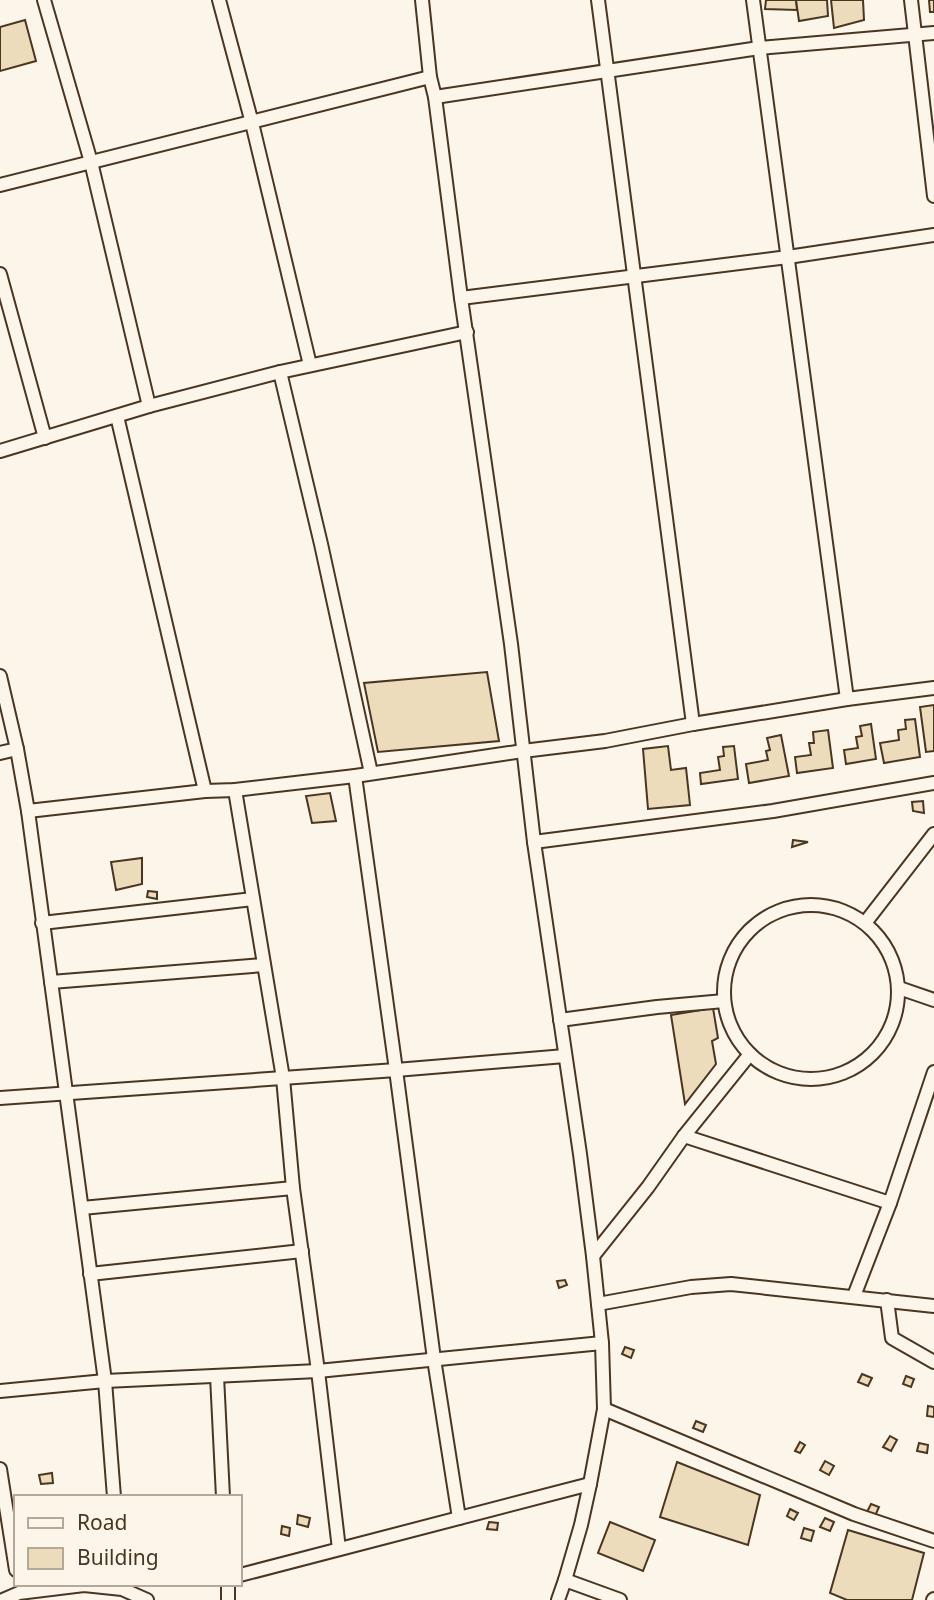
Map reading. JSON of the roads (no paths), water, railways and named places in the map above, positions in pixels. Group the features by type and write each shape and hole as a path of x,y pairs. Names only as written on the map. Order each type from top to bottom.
{"street":[{"path":"44,0 91,162 149,406"},
{"path":"219,0 252,123 310,365"},
{"path":"422,0 430,77 435,97 509,631 534,842 593,1256 602,1343 604,1409 590,1485 558,1600"},
{"path":"597,0 693,724"},
{"path":"753,0 847,699"},
{"path":"912,0 934,192"},
{"path":"435,97 759,48 934,33"},
{"path":"0,185 430,77"},
{"path":"461,298 788,257 934,235"},
{"path":"0,274 45,438"},
{"path":"0,450 149,406 280,372 467,332"},
{"path":"280,372 371,773"},
{"path":"117,416 205,791"},
{"path":"0,676 28,811 105,1381 114,1495"},
{"path":"28,811 355,776 605,741 847,699 934,688"},
{"path":"0,753 17,749"},
{"path":"355,776 434,1359 459,1518"},
{"path":"534,842 773,811 934,783"},
{"path":"235,790 283,1078 293,1188 339,1549"},
{"path":"864,923 934,834"},
{"path":"42,923 253,900"},
{"path":"801,906 823,906 845,912 864,923 878,936 889,952 896,969 899,988 896,1014 886,1038 869,1058 847,1072 822,1079 795,1078 771,1069 750,1054 737,1038 724,1001 725,979 731,957 743,938 759,922 779,911 801,906"},
{"path":"51,982 264,965"},
{"path":"899,988 934,1000"},
{"path":"560,1020 724,1001"},
{"path":"593,1256 750,1054"},
{"path":"0,1098 565,1056"},
{"path":"854,1297 890,1203 934,1072"},
{"path":"684,1136 890,1203"},
{"path":"82,1208 293,1188"},
{"path":"90,1274 302,1251"},
{"path":"598,1304 691,1287 732,1284 934,1306"},
{"path":"887,1300 892,1338 934,1362"},
{"path":"0,1391 105,1381 318,1371 602,1343"},
{"path":"218,1376 223,1495"},
{"path":"604,1409 854,1514 934,1541"},
{"path":"0,1469 14,1557"},
{"path":"242,1574 590,1485"},
{"path":"565,1580 620,1600"},
{"path":"3,1600 19,1589 68,1586"},
{"path":"102,1586 121,1587 147,1600"}]}
